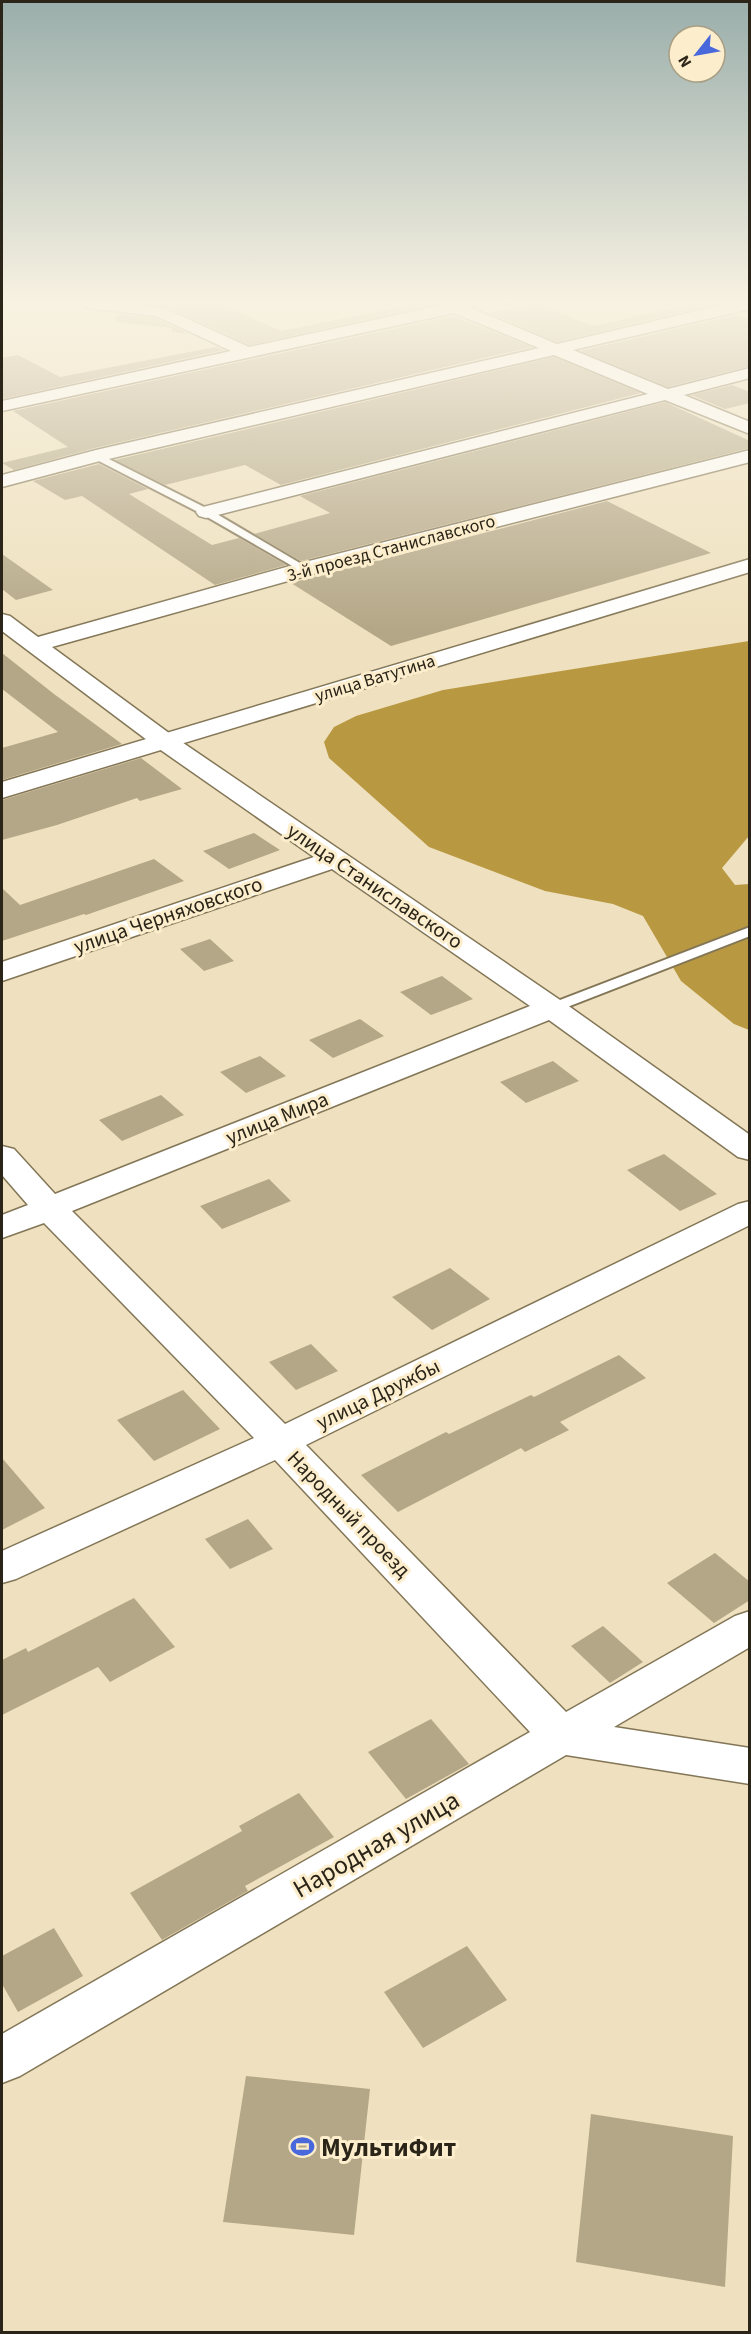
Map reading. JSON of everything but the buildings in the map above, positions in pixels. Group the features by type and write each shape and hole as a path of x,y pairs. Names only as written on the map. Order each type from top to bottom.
{"street":[{"path":"2,481 96,456 284,412"},
{"path":"206,512 593,412"},
{"path":"707,412 750,429"},
{"name":"3-й проезд Станиславского","path":"34,645 305,570 750,456"},
{"name":"улица Ватутина","path":"2,790 750,566"},
{"name":"улица Станиславского","path":"2,621 164,741 552,1008 750,1150"},
{"name":"улица Черняховского","path":"2,972 334,859"},
{"name":"улица Мира","path":"2,1227 552,1008"},
{"name":"Народный проезд","path":"2,1156 50,1209 280,1442 561,1737"},
{"name":"улица Дружбы","path":"2,1568 280,1442 750,1211"},
{"name":"Народная улица","path":"2,2060 750,1627"},
{"path":"561,1737 750,1766"}],"lane":[{"path":"96,456 206,512 305,570"},
{"path":"552,1008 750,931"}],"shaded area":[{"path":"749,641 749,836 722,868 735,885 749,884 749,1030 734,1024 681,981 643,916 613,904 545,891 429,847 329,758 324,742 334,727 356,716 443,690"}],"place":[{"name":"МультиФит","path":"303,2147"}]}
